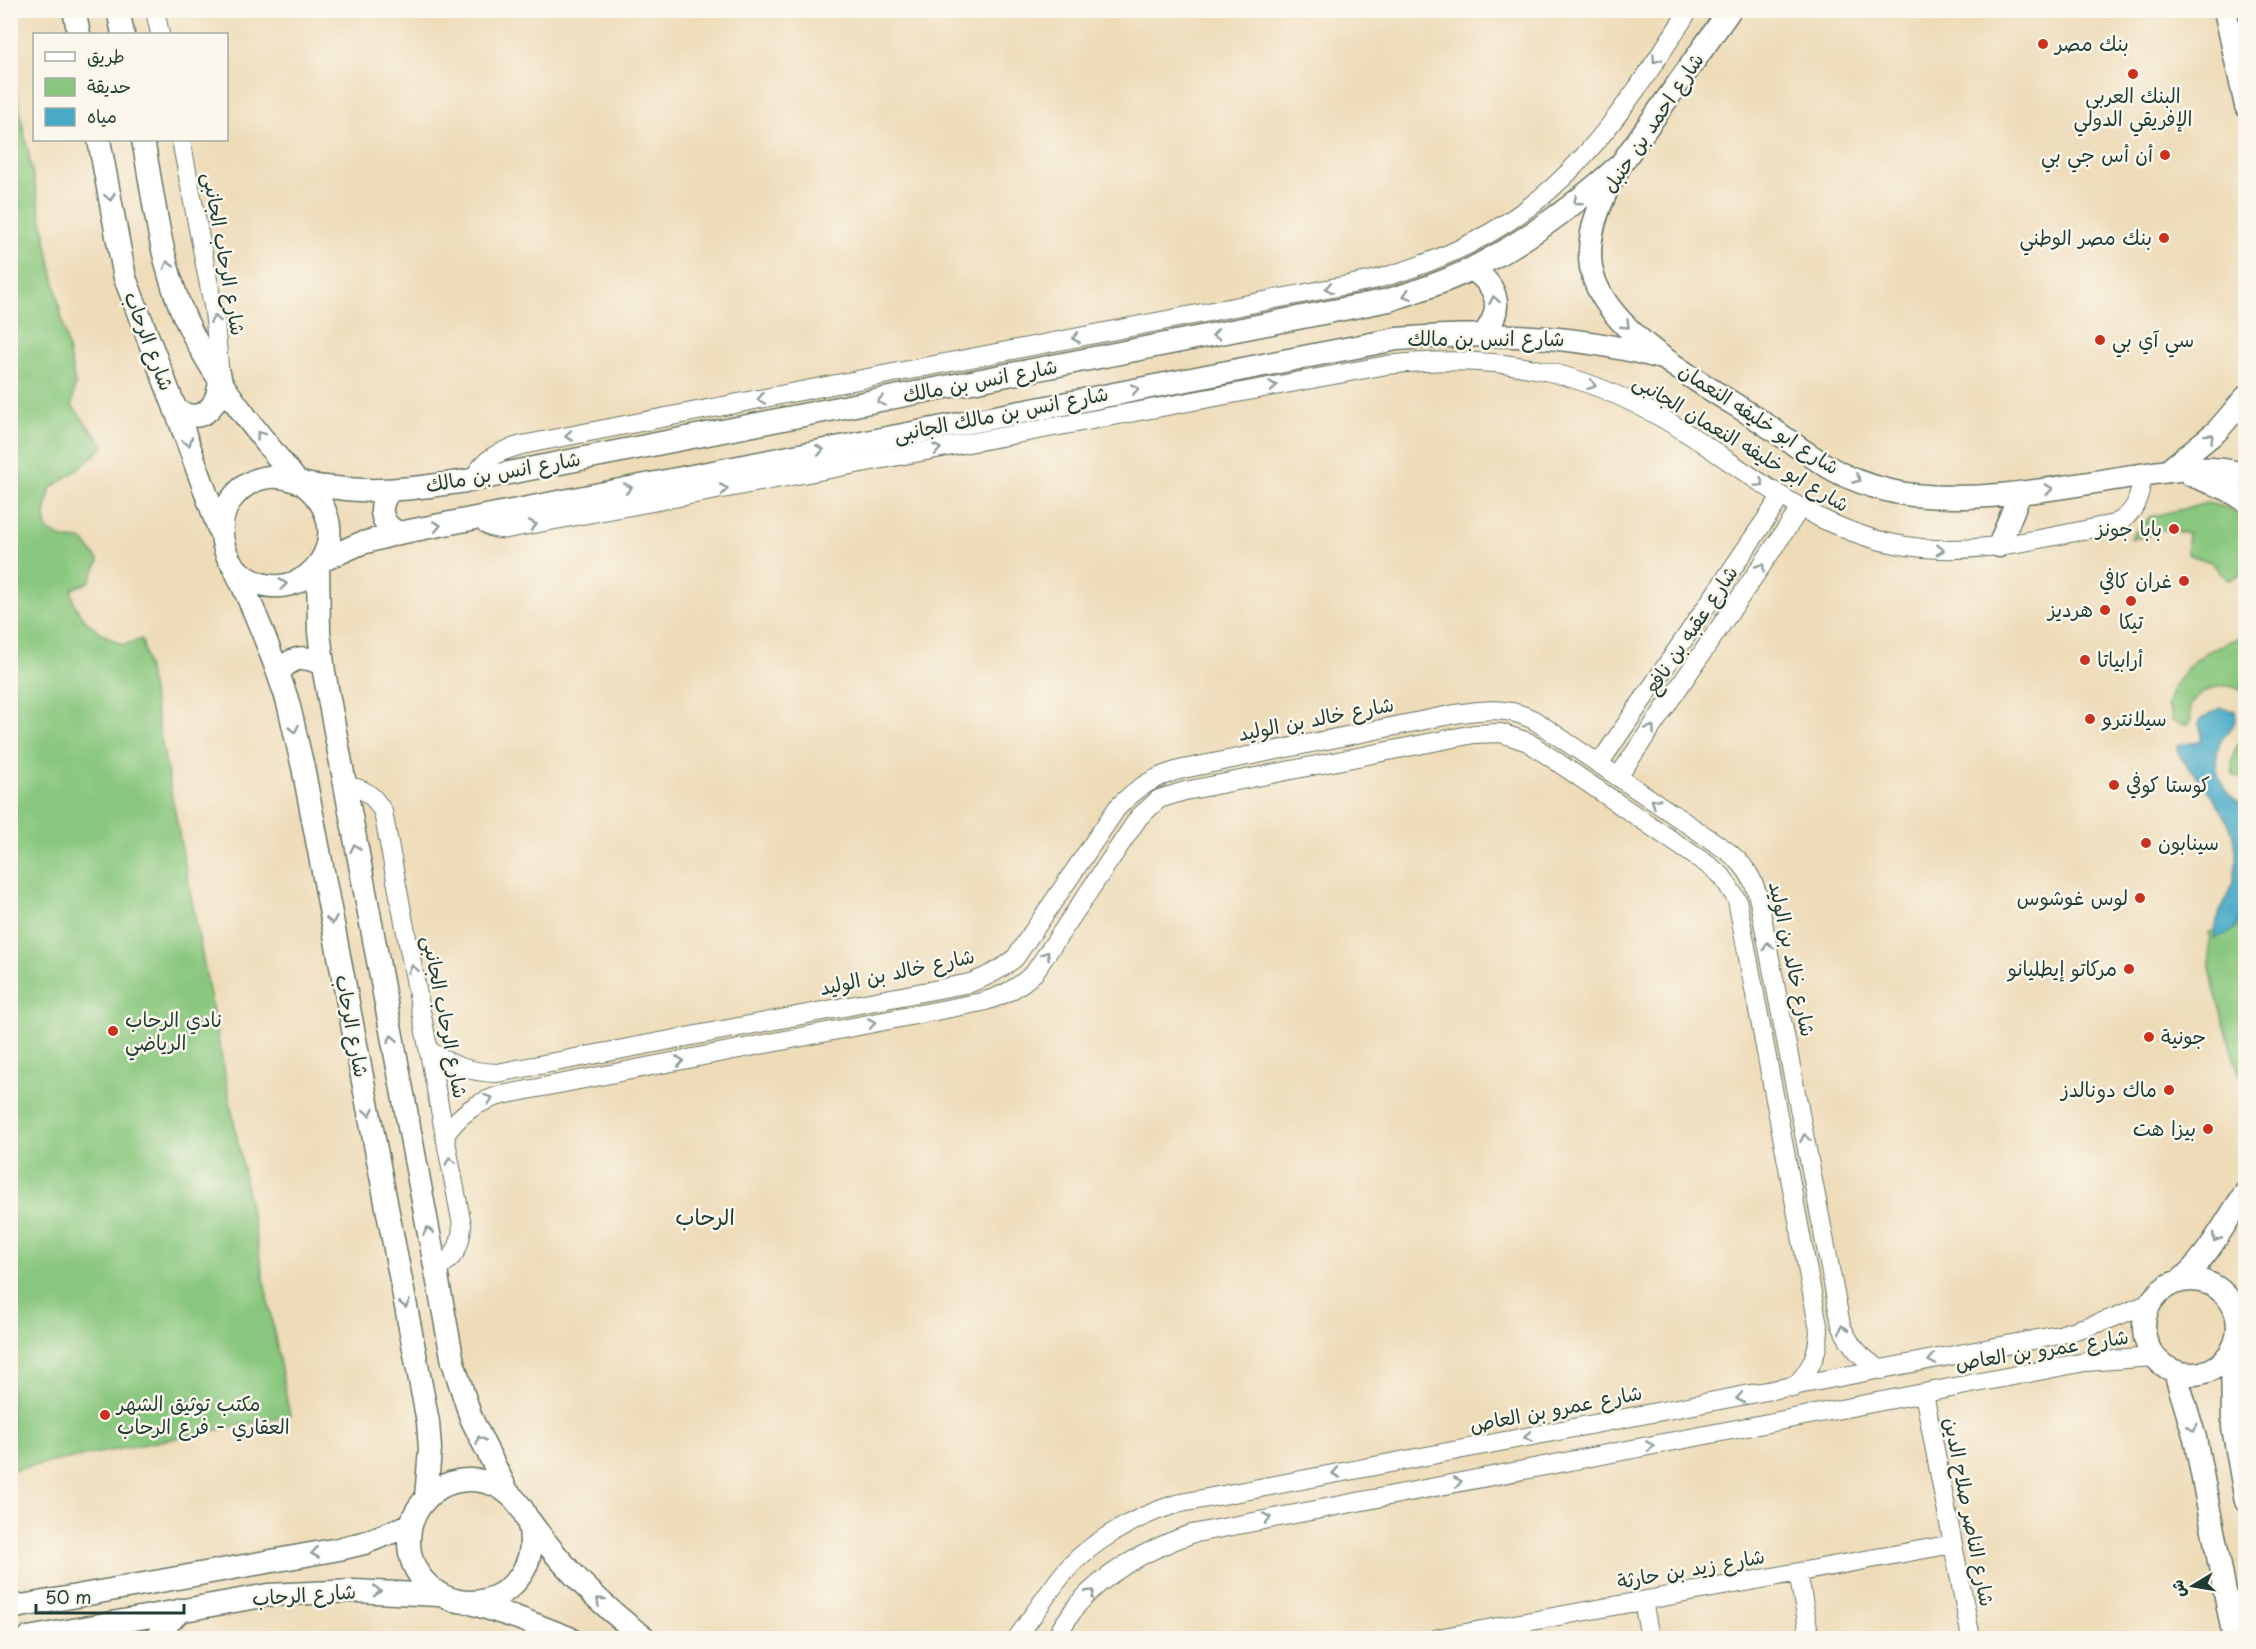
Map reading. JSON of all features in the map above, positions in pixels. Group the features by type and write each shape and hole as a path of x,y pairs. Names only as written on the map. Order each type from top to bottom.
{"street":[{"path":"74,10 79,33"},
{"path":"118,10 123,33"},
{"path":"155,10 160,33"},
{"path":"473,480 478,469 489,458 522,445 1373,280 1439,259 1502,226 1557,184 1604,132 1689,10"},
{"name":"شارع احمد بن حنبل","path":"1594,277 1590,248 1596,218 1606,190 1730,10"},
{"path":"2225,10 2246,106"},
{"name":"شارع الرحاب","path":"99,141 125,278 222,537"},
{"path":"143,141 164,250 177,298 204,355 255,428 299,482 314,492 323,504 328,518 330,532 328,547 320,563 308,575 282,586 254,581 232,564 225,551 221,523 225,510 242,487 255,480 282,477 299,482"},
{"name":"شارع الرحاب الجانبى","path":"181,141 214,311 220,377"},
{"name":"شارع انس بن مالك","path":"299,482 346,489 391,489 473,480 1332,313 1399,297 1429,288 1472,269 1565,210 1622,164"},
{"path":"1472,269 1483,276 1492,287 1496,299 1496,313 1491,325 1483,335"},
{"name":"شارع ابو خليفه النعمان","path":"1594,277 1605,302 1623,323 1665,358 1833,469 1871,485 1910,495 1952,498 2020,493 2169,470 2197,468 2246,474"},
{"name":"شارع انس بن مالك","path":"320,563 359,544 399,533 1397,339 1437,335 1520,336 1585,341 1665,358"},
{"name":"شارع انس بن مالك الجانبى","path":"480,517 484,524 491,528 507,530 1387,364 1463,359 1536,368"},
{"name":"شارع ابو خليفه النعمان الجانبى","path":"1536,368 1611,392 1645,408 1800,509 1846,531 1895,544 1945,550 1967,550 2114,524 2135,509 2139,501 2143,475"},
{"path":"175,409 188,414 208,410 217,398 220,377"},
{"path":"2169,470 2217,431 2246,397"},
{"path":"2169,470 2198,477 2227,489 2246,501"},
{"path":"391,489 381,505 381,514 391,530 399,533"},
{"path":"1999,546 2020,493"},
{"name":"شارع عقبه بن نافع","path":"1599,764 1781,497"},
{"name":"شارع عقبه بن نافع","path":"1618,777 1800,509"},
{"name":"شارع الرحاب","path":"320,563 318,615 323,665 453,1362 460,1389 481,1441 507,1491"},
{"name":"شارع الرحاب","path":"232,564 257,618 278,673 303,767 428,1422 430,1449 426,1497"},
{"path":"278,673 293,659 303,657 314,659 323,665"},
{"name":"شارع خالد بن الوليد","path":"429,1050 444,1061 460,1068 497,1073 970,983 986,978 1015,958 1117,808 1146,782 1164,773 1455,714 1485,709 1502,709 1521,713 1735,857 1746,868 1756,887 1841,1325 1847,1340 1856,1352 1868,1363 1882,1370"},
{"name":"شارع خالد بن الوليد","path":"445,1135 469,1108 484,1100 502,1095 1001,997 1019,987 1034,973 1148,807 1172,794 1487,732 1515,736 1528,742 1711,867 1731,887 1741,914 1819,1330 1818,1346 1813,1362 1805,1376 1793,1388"},
{"path":"1345,736 1349,759"},
{"name":"شارع الرحاب الجانبى","path":"344,786 356,787 367,792 377,801 383,812 462,1225 461,1239 456,1253 447,1263 435,1270"},
{"path":"1094,842 1113,856"},
{"path":"706,1033 710,1055"},
{"path":"2181,1280 2197,1279 2212,1284 2225,1293 2234,1306 2238,1321 2238,1336 2232,1351 2222,1363 2208,1372 2191,1375 2175,1372 2164,1366 2154,1357 2147,1344 2144,1330 2145,1316 2150,1303 2163,1288 2181,1280 2196,1267 2246,1192"},
{"path":"2238,1321 2246,1299"},
{"name":"شارع عمرو بن العاص","path":"1017,1638 1064,1573 1108,1536 1159,1509 1216,1495 1793,1388 2059,1335 2105,1321 2150,1303"},
{"path":"2232,1351 2233,1427 2246,1501"},
{"name":"شارع عمرو بن العاص","path":"1054,1638 1078,1605 1102,1582 1129,1562 1158,1546 1191,1534 2085,1362 2154,1357"},
{"path":"2175,1372 2195,1438 2234,1638"},
{"name":"شارع الناصر صلاح الدين","path":"1924,1393 1971,1638"},
{"path":"1599,1424 1597,1440 1605,1454"},
{"path":"1560,1432 1566,1437 1569,1446 1569,1454 1565,1462"},
{"path":"569,1638 519,1618 439,1595 422,1578 410,1557 408,1541 410,1525 416,1510 426,1497 456,1480 474,1479 491,1483 507,1491 519,1503 544,1542 582,1584 645,1638"},
{"path":"472,1603 495,1598 514,1584 527,1565 532,1542 528,1519"},
{"name":"شارع الرحاب","path":"10,1608 339,1549 372,1541 410,1525"},
{"name":"شارع زيد بن حارثة","path":"1438,1638 1953,1544"},
{"path":"1798,1573 1810,1638"},
{"name":"شارع الرحاب","path":"41,1637 268,1595 383,1591 439,1595"},
{"path":"1643,1601 1650,1638"},
{"path":"158,1638 163,1628 181,1610"}],"green space":[{"name":"نادي الرحاب الرياضي","path":"10,62 75,383 72,406 104,446 83,466 50,489 45,515 47,530 64,539 83,540 99,561 89,582 72,589 77,608 88,623 123,645 142,639 290,1416 11,1470"},
{"path":"2207,503 2245,515 2245,573 2228,580 2211,562 2187,554 2188,533 2149,528 2148,538 2130,538 2150,517"},
{"path":"2245,636 2245,694 2232,687 2217,687 2202,693 2190,704 2191,721 2189,724 2171,720 2171,712 2167,706 2178,680 2186,669 2207,652"},
{"path":"2245,732 2245,779 2234,776 2232,758"},
{"path":"2245,902 2245,1085 2235,1062 2214,988 2210,969 2209,932 2223,928 2237,920"}],"water":[{"path":"2221,708 2235,711 2236,716 2234,725 2220,743 2216,766 2225,788 2236,801 2245,805 2247,852 2243,908 2238,922 2232,931 2214,938 2219,915 2233,881 2236,863 2235,845 2224,814 2181,758 2177,749 2179,745 2201,741 2202,734 2199,724 2202,718"}],"place":[{"name":"بنك مصر","path":"2043,44"},
{"name":"البنك العربي الإفريقي الدولي","path":"2133,74"},
{"name":"أن أس جي بي","path":"2165,155"},
{"name":"بنك مصر الوطني","path":"2164,238"},
{"name":"سي آي بي","path":"2100,340"},
{"name":"بابا جونز","path":"2174,529"},
{"name":"غران كافي","path":"2184,581"},
{"name":"تيكا","path":"2131,601"},
{"name":"هرديز","path":"2105,610"},
{"name":"أرابياتا","path":"2085,660"},
{"name":"سيلانترو","path":"2090,719"},
{"name":"كوستا كوفي","path":"2114,785"},
{"name":"سينابون","path":"2146,843"},
{"name":"لوس غوشوس","path":"2140,898"},
{"name":"مركاتو إيطليانو","path":"2129,969"},
{"name":"نادي الرحاب الرياضي","path":"113,1031"},
{"name":"جونية","path":"2149,1037"},
{"name":"ماك دونالدز","path":"2169,1090"},
{"name":"بيزا هت","path":"2208,1129"},
{"name":"مكتب توثيق الشهر العقاري - فرع الرحاب","path":"105,1415"}],"district":[{"name":"الرحاب","path":"705,1217"}]}
